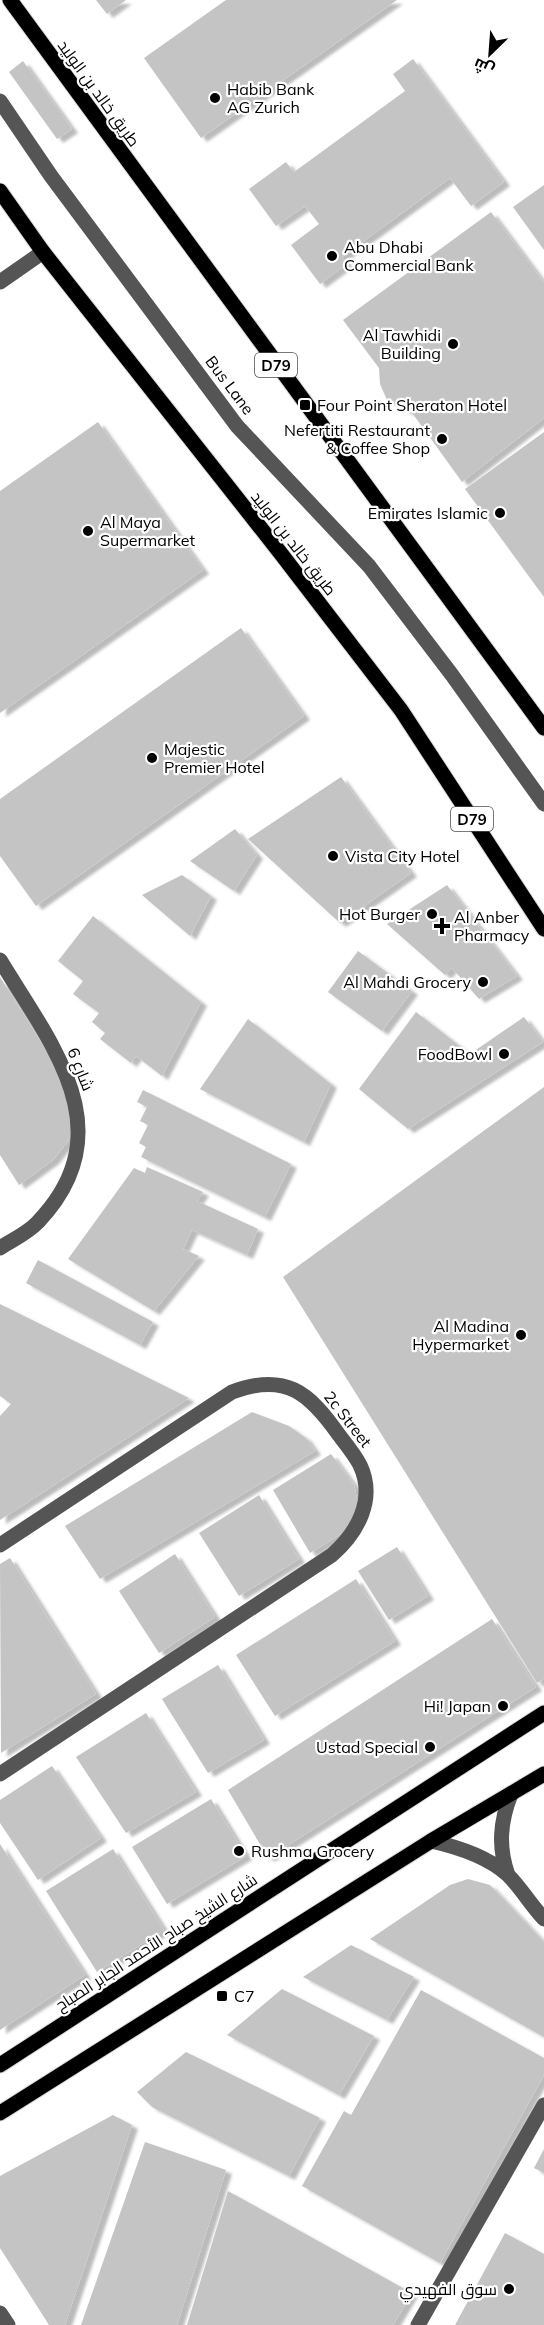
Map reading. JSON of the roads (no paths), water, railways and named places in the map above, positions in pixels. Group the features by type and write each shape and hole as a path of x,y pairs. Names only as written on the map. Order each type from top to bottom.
{"main road":[{"name":"طريق خالد بن الوليد","path":"9,0 544,728"},
{"name":"طريق خالد بن الوليد","path":"0,191 43,252 400,710 544,928"},
{"name":"شارع الشيخ صباح الأحمد الجابر الصباح","path":"0,2065 544,1713"},
{"path":"0,2114 431,1841 544,1774"}],"street":[{"name":"Bus Lane","path":"0,101 51,176 237,426 369,566 452,675 544,804"},
{"path":"0,282 43,252"},
{"name":"شارع 6","path":"0,960 63,1065 75,1098 78,1132 73,1166 58,1197 36,1224 0,1248"},
{"name":"2c Street","path":"0,1545 232,1392 250,1386 270,1384 289,1388 307,1396 321,1410 360,1465 365,1485 365,1505 359,1524 347,1541 332,1555 0,1774"},
{"path":"508,1875 501,1834 502,1820 511,1794"},
{"path":"431,1841 464,1850 495,1865 508,1875 544,1919"},
{"path":"418,2325 544,2105"},
{"path":"0,2313 8,2325"}],"place":[{"name":"Habib Bank AG Zurich","path":"215,98"},
{"name":"Abu Dhabi Commercial Bank","path":"332,256"},
{"name":"Al Tawhidi Building","path":"453,344"},
{"name":"Four Point Sheraton Hotel","path":"305,405"},
{"name":"Nefertiti Restaurant & Coffee Shop","path":"442,439"},
{"name":"Emirates Islamic","path":"500,513"},
{"name":"Al Maya Supermarket","path":"88,531"},
{"name":"Majestic Premier Hotel","path":"152,758"},
{"name":"Vista City Hotel","path":"333,856"},
{"name":"Hot Burger","path":"432,914"},
{"name":"Al Anber Pharmacy","path":"442,926"},
{"name":"Al Mahdi Grocery","path":"483,982"},
{"name":"FoodBowl","path":"504,1054"},
{"name":"Al Madina Hypermarket","path":"521,1335"},
{"name":"Hi! Japan","path":"503,1706"},
{"name":"Ustad Special","path":"430,1747"},
{"name":"Rushma Grocery","path":"239,1851"},
{"name":"C7","path":"222,1996"},
{"name":"سوق الفهيدي","path":"509,2289"}]}
